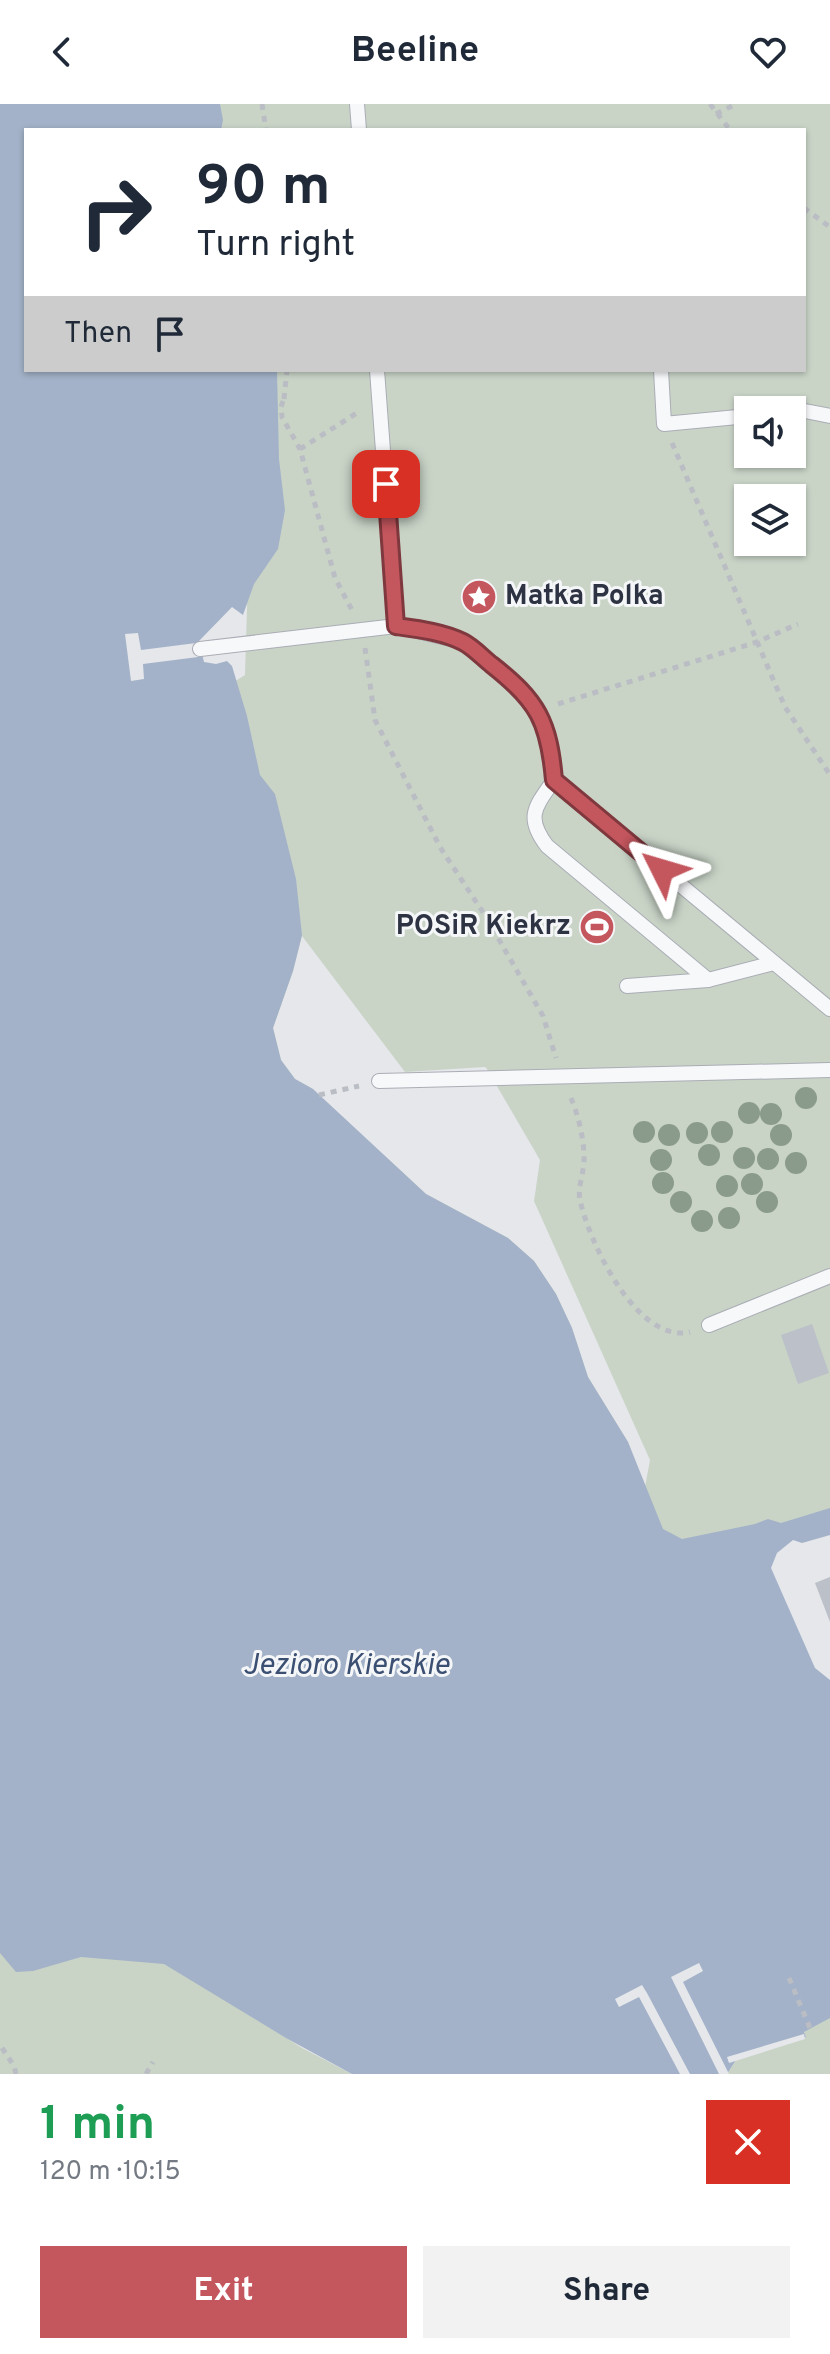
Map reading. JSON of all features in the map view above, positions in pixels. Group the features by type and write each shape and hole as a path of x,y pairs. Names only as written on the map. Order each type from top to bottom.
{"lane":[{"path":"357,104 359,128"},
{"path":"377,372 396,626"},
{"path":"661,372 664,424 734,417"},
{"path":"806,411 830,416"},
{"path":"200,649 396,626 424,630 463,642 504,674 538,710 550,741 554,780 533,814 535,830 547,846 708,980"},
{"path":"554,780 830,1009"},
{"path":"627,986 708,980 774,963"},
{"path":"379,1081 830,1070"},
{"path":"709,1325 830,1276"}],"path":[{"path":"262,104 266,128"},
{"path":"710,104 728,128"},
{"path":"716,114 736,104"},
{"path":"806,209 830,227"},
{"path":"287,372 282,417 300,449 335,578 362,630 375,720 440,847 486,917 543,1016 576,1111 584,1158 579,1197 592,1237 614,1279 643,1318 665,1331 685,1333 709,1325"},
{"path":"300,449 379,399"},
{"path":"664,424 785,707 830,775"},
{"path":"574,699 757,642 798,624"},
{"path":"319,1095 379,1081"},
{"path":"789,1978 810,2028"},
{"path":"2,2048 16,2074"},
{"path":"146,2074 153,2062"}],"shaded area":[{"name":"POSiR Kiekrz","path":"203,104 830,104 830,1511 695,1582 326,1102 426,1194 508,1238 534,1261 556,1294 572,1328 588,1377 628,1442 645,1487 650,1460 534,1201 540,1160 485,1067 405,1072 302,936 273,1028 281,1060 295,1079 313,1089 192,1039 221,690 245,675 250,509 237,372 806,372 806,128 208,128"},
{"path":"59,1891 302,2048 352,2074 0,2074 0,1898"},
{"path":"830,2004 830,2074 727,2074 736,2060 806,2037 804,2032"}],"water":[{"name":"Jezioro Kierskie","path":"0,104 220,104 221,128 24,128 24,372 277,372 279,459 285,510 278,549 254,584 243,615 232,607 199,641 204,662 216,664 227,661 232,666 260,775 275,794 296,879 302,935 273,1028 281,1060 295,1079 313,1089 426,1194 508,1238 534,1261 556,1294 572,1328 588,1377 628,1442 663,1529 682,1539 768,1519 781,1523 830,1508 830,1535 802,1543 793,1540 777,1553 771,1568 815,1668 830,1680 830,2018 804,2032 806,2037 736,2060 727,2074 352,2074 164,1964 81,1957 33,1971 16,1972 0,1953"}],"pier":[{"path":"138,633 141,650 204,642 206,656 143,664 144,679 131,681 125,634"},
{"path":"699,1963 703,1971 683,1982 729,2074 719,2074 671,1977"},
{"path":"642,1985 690,2074 680,2074 639,1997 619,2007 615,1999"},
{"path":"804,2034 805,2039 729,2063 727,2057"}],"building":[{"path":"812,1324 829,1373 798,1384 781,1335"},
{"path":"830,1577 830,1622 815,1583"}],"place":[{"name":"Matka Polka","path":"479,597"},
{"name":"POSiR Kiekrz","path":"597,927"}],"route":[{"path":"386,484 396,626 424,630 463,642 504,674 538,710 550,741 554,780 662,870"}]}
